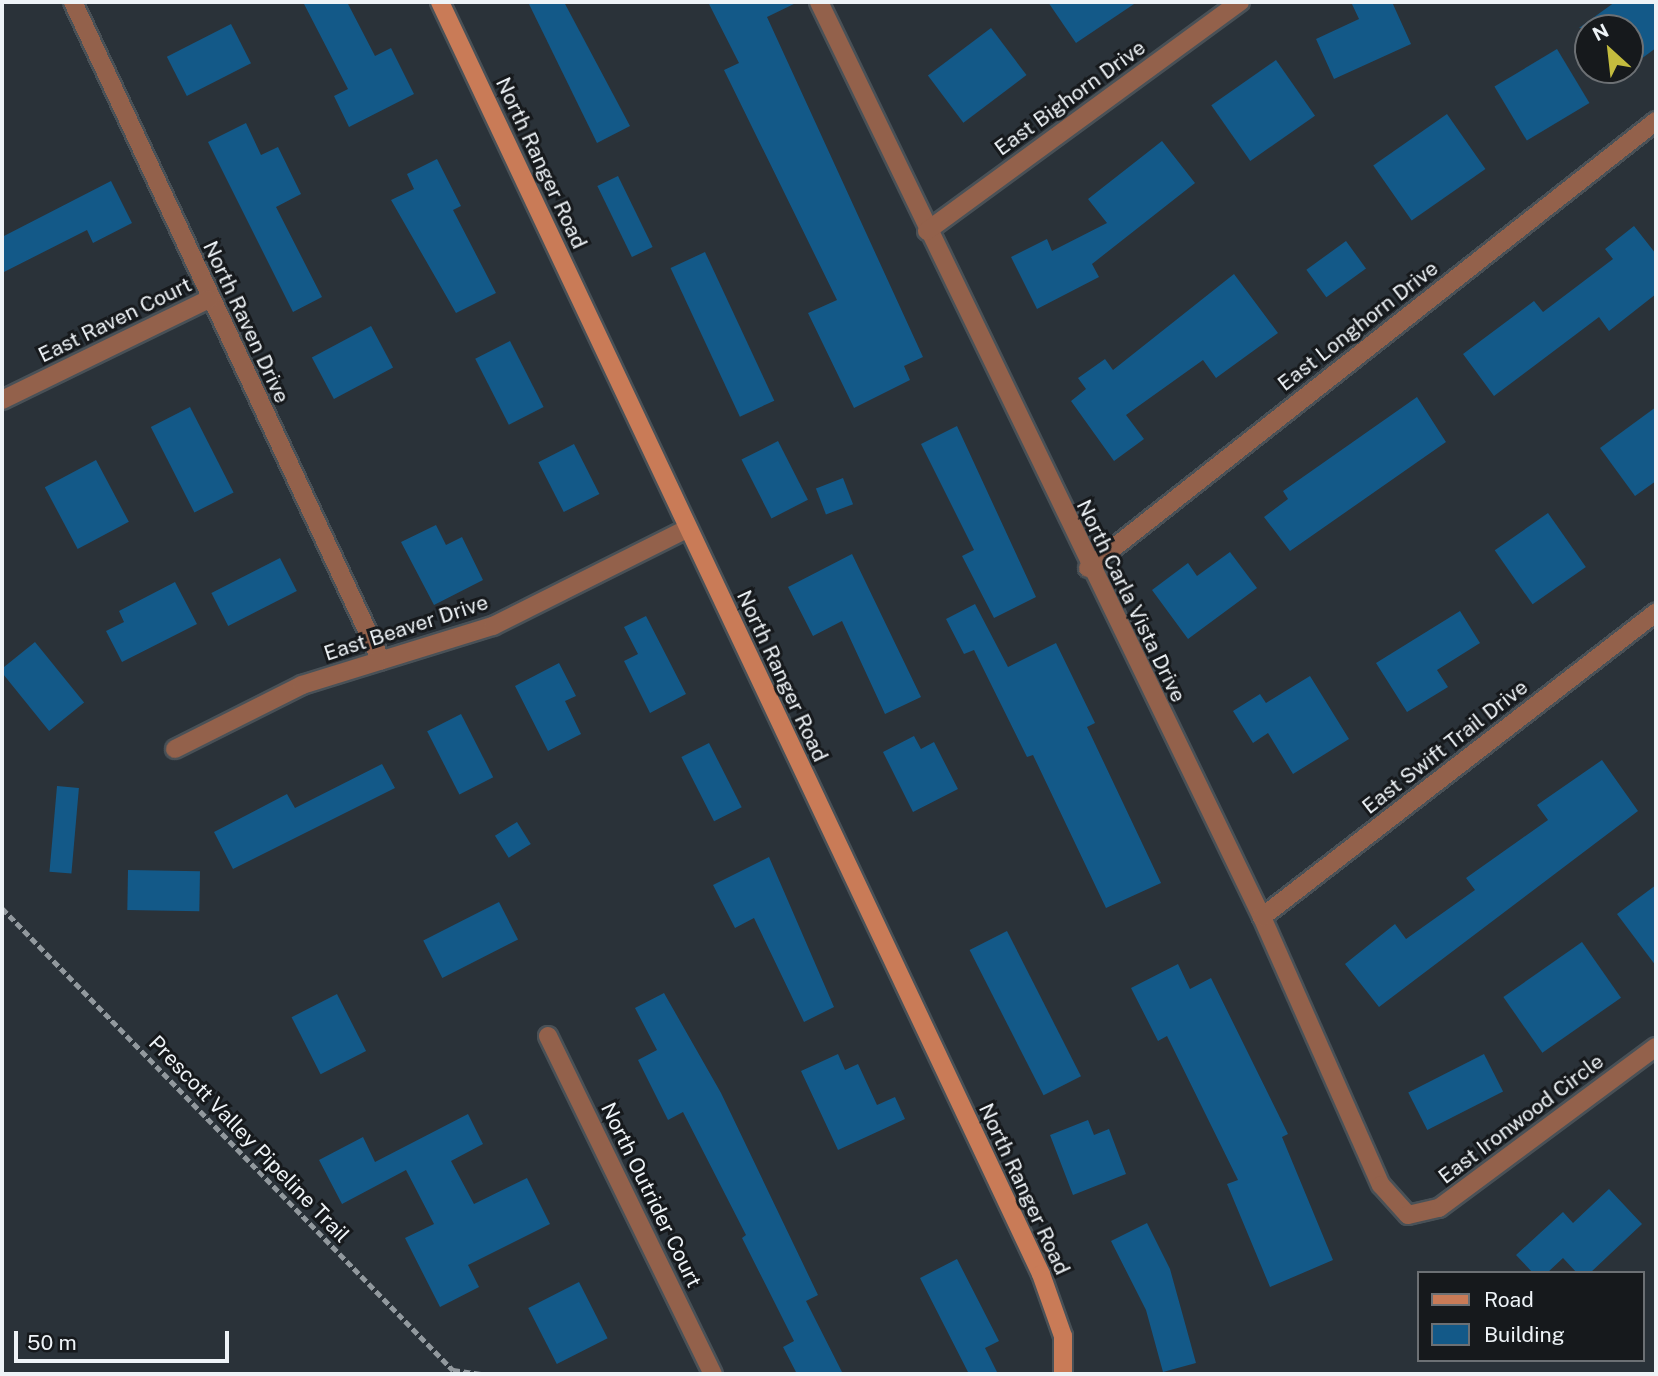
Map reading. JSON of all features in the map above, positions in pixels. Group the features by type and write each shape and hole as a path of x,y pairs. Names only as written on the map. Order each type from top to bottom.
{"street":[{"name":"North Raven Drive","path":"73,2 209,299 381,660"},
{"name":"North Ranger Road","path":"440,2 1041,1274 1063,1336 1063,1374"},
{"name":"North Carla Vista Drive","path":"819,2 1088,568 1262,917 1381,1185 1408,1215"},
{"name":"East Bighorn Drive","path":"927,231 1240,2"},
{"name":"East Longhorn Drive","path":"1088,568 1656,121"},
{"name":"East Raven Court","path":"2,400 209,299"},
{"name":"East Beaver Drive","path":"175,749 302,685 493,626 687,529"},
{"name":"East Swift Trail Drive","path":"1262,917 1656,613"},
{"name":"North Outrider Court","path":"548,1036 713,1374"},
{"name":"East Ironwood Circle","path":"1408,1215 1439,1208 1656,1047"}],"path":[{"name":"Prescott Valley Pipeline Trail","path":"2,908 453,1370 483,1374"}],"building":[{"path":"303,2 347,2 375,56 391,48 414,94 349,127 334,96 348,89"},
{"path":"528,2 564,2 630,126 597,143"},
{"path":"708,2 798,2 767,17 923,357 904,366 910,380 854,408 808,313 837,300 724,70 739,63"},
{"path":"1048,2 1137,2 1076,43"},
{"path":"1351,2 1392,2 1411,44 1334,79 1316,39 1359,19"},
{"path":"1615,2 1656,2 1656,48 1644,57 1644,14 1598,14"},
{"path":"231,24 251,63 187,96 167,57"},
{"path":"991,28 1027,75 963,123 928,76"},
{"path":"1557,49 1574,77 1574,84 1578,84 1589,103 1527,141 1494,87"},
{"path":"1276,60 1315,116 1250,161 1211,105"},
{"path":"1447,114 1485,169 1412,221 1373,166"},
{"path":"246,123 261,155 278,147 301,194 276,207 322,297 293,312 208,142"},
{"path":"1162,141 1195,183 1092,264 1099,277 1037,309 1011,257 1047,239 1052,251 1107,223 1088,199"},
{"path":"437,159 461,206 453,210 496,293 456,313 391,200 414,189 407,174"},
{"path":"618,176 653,247 632,257 597,186"},
{"path":"111,181 132,223 93,243 87,230 2,273 2,237"},
{"path":"1634,226 1656,254 1656,294 1609,331 1599,317 1494,396 1463,354 1534,301 1543,312 1613,259 1605,249"},
{"path":"1346,241 1366,269 1326,297 1306,270"},
{"path":"705,252 774,401 740,417 671,268"},
{"path":"1234,274 1278,333 1216,378 1203,360 1126,415 1144,439 1114,461 1071,401 1086,389 1078,378 1105,359 1113,370"},
{"path":"371,326 393,367 334,399 312,357"},
{"path":"510,341 544,407 509,425 475,359"},
{"path":"1417,397 1446,442 1290,551 1264,517 1288,499 1283,491"},
{"path":"190,407 234,493 194,513 151,427"},
{"path":"1656,407 1656,481 1635,496 1600,448"},
{"path":"957,426 1036,597 994,618 962,556 974,550 921,444"},
{"path":"778,441 808,500 771,518 741,460"},
{"path":"574,444 599,494 564,512 538,462"},
{"path":"96,460 129,522 78,549 45,487"},
{"path":"843,478 853,504 826,515 816,488"},
{"path":"1548,513 1586,567 1533,604 1495,550"},
{"path":"436,525 446,545 462,537 483,580 434,605 401,542"},
{"path":"1230,552 1257,588 1188,639 1152,590 1188,563 1197,576"},
{"path":"852,554 921,697 885,714 842,621 813,636 788,587"},
{"path":"280,558 297,591 228,626 211,593"},
{"path":"175,582 197,624 122,662 106,631 124,622 119,611"},
{"path":"975,604 1008,667 1056,643 1095,723 1087,727 1161,883 1106,908 1033,755 1027,757 974,650 964,654 946,619"},
{"path":"1460,611 1480,643 1437,670 1448,687 1407,712 1376,663"},
{"path":"646,616 686,694 650,713 624,661 638,654 624,627"},
{"path":"35,642 84,703 49,731 2,673 2,669"},
{"path":"559,663 576,696 565,701 581,734 548,751 515,686"},
{"path":"1310,676 1349,739 1293,774 1268,733 1253,743 1233,711 1260,694 1266,703"},
{"path":"461,714 493,777 459,795 427,731"},
{"path":"914,736 921,749 934,742 958,789 913,812 883,752"},
{"path":"709,743 742,807 714,821 681,757"},
{"path":"1602,760 1638,811 1379,1007 1345,964 1395,924 1406,939 1475,890 1466,878 1548,820 1537,805"},
{"path":"382,764 395,788 233,869 214,832 287,794 295,808"},
{"path":"57,786 79,788 71,874 50,872"},
{"path":"517,822 531,844 509,858 495,836"},
{"path":"769,857 834,1007 804,1022 754,918 735,928 713,885"},
{"path":"128,870 200,871 199,911 127,910"},
{"path":"1656,885 1656,966 1617,914"},
{"path":"499,902 518,939 442,978 423,941"},
{"path":"1007,931 1081,1076 1044,1095 970,950"},
{"path":"1582,942 1621,998 1542,1053 1503,997"},
{"path":"1178,964 1190,989 1211,978 1288,1134 1282,1137 1333,1260 1270,1287 1227,1184 1238,1180 1167,1036 1158,1041 1131,988"},
{"path":"664,993 721,1093 818,1295 806,1301 843,1374 797,1374 783,1347 794,1341 742,1238 746,1235 683,1112 668,1120 638,1060 657,1050 635,1008"},
{"path":"337,994 366,1051 321,1074 292,1017"},
{"path":"838,1054 845,1070 858,1064 877,1105 895,1097 905,1119 838,1150 801,1071"},
{"path":"1484,1054 1503,1091 1427,1130 1408,1093"},
{"path":"468,1114 483,1144 451,1161 474,1204 527,1178 550,1224 468,1265 479,1287 440,1307 405,1238 434,1224 406,1170 342,1204 319,1160 363,1137 375,1162"},
{"path":"1088,1120 1094,1135 1109,1129 1126,1174 1073,1195 1050,1135"},
{"path":"1609,1189 1642,1224 1592,1271 1575,1271 1563,1258 1549,1271 1531,1271 1516,1255 1563,1212 1573,1223"},
{"path":"1147,1223 1170,1269 1196,1363 1163,1372 1146,1310 1111,1241"},
{"path":"957,1259 999,1341 985,1348 998,1374 969,1374 920,1278"},
{"path":"579,1282 608,1338 557,1364 528,1308"}]}
